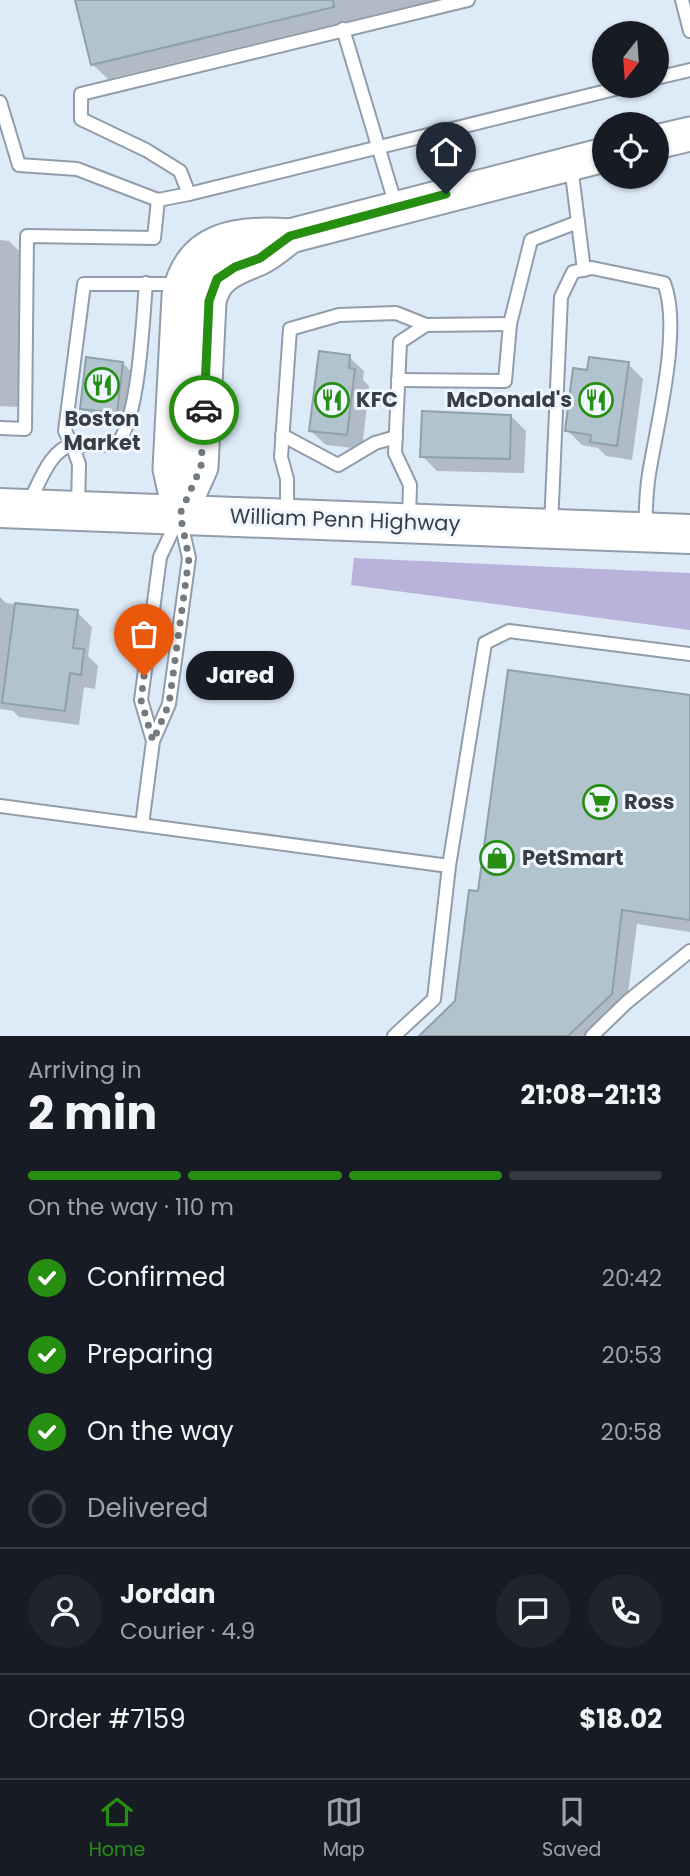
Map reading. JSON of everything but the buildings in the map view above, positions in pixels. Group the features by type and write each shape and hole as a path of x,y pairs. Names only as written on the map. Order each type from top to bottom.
{"highway":[{"name":"William Penn Highway","path":"13,508 690,534"}],"main road":[{"path":"669,139 690,134"},
{"path":"180,514 201,467 209,301 199,282 260,258 290,236 396,206 592,158"}],"lane":[{"path":"189,194 180,171 146,150 81,119 81,94 468,0"},
{"path":"681,0 690,31"},
{"path":"343,29 396,206"},
{"path":"669,75 690,70"},
{"path":"0,102 19,165 77,169 158,200 592,95"},
{"path":"551,528 561,297 578,271 578,222 570,163"},
{"path":"0,428 25,429 27,236 153,238 158,200"},
{"path":"398,380 505,381 510,324 531,240 578,222"},
{"path":"578,271 592,268 664,283 671,300 668,353 648,478 644,532"},
{"path":"78,510 79,464 65,431 84,284 199,282"},
{"path":"13,508 63,447 105,447 122,440 131,411 146,283"},
{"path":"287,518 287,479 281,457 290,329 339,315 396,313 426,325 510,324"},
{"path":"408,523 410,485 395,453 400,342 426,325"},
{"path":"282,435 338,465 375,443 396,437"},
{"path":"153,741 141,700 160,557 180,514"},
{"path":"142,825 153,741 169,704 189,558 180,514"},
{"path":"394,1036 434,999 449,866 485,643 509,631 690,654"},
{"path":"0,806 449,866"},
{"path":"592,1036 690,951"}],"shaded area":[{"path":"354,558 690,573 690,630 351,585"}],"way so far":[{"path":"144,676 141,700 153,741 169,704 189,558 180,514 201,467 204,410"}],"place":[{"name":"Boston Market","path":"102,385"},
{"name":"KFC","path":"332,400"},
{"name":"McDonald's","path":"596,400"},
{"name":"Jared","path":"144,676"},
{"name":"Ross","path":"600,802"},
{"name":"PetSmart","path":"497,858"}],"route":[{"path":"204,410 209,301 217,279 235,267 260,258 290,236 446,194"}]}
